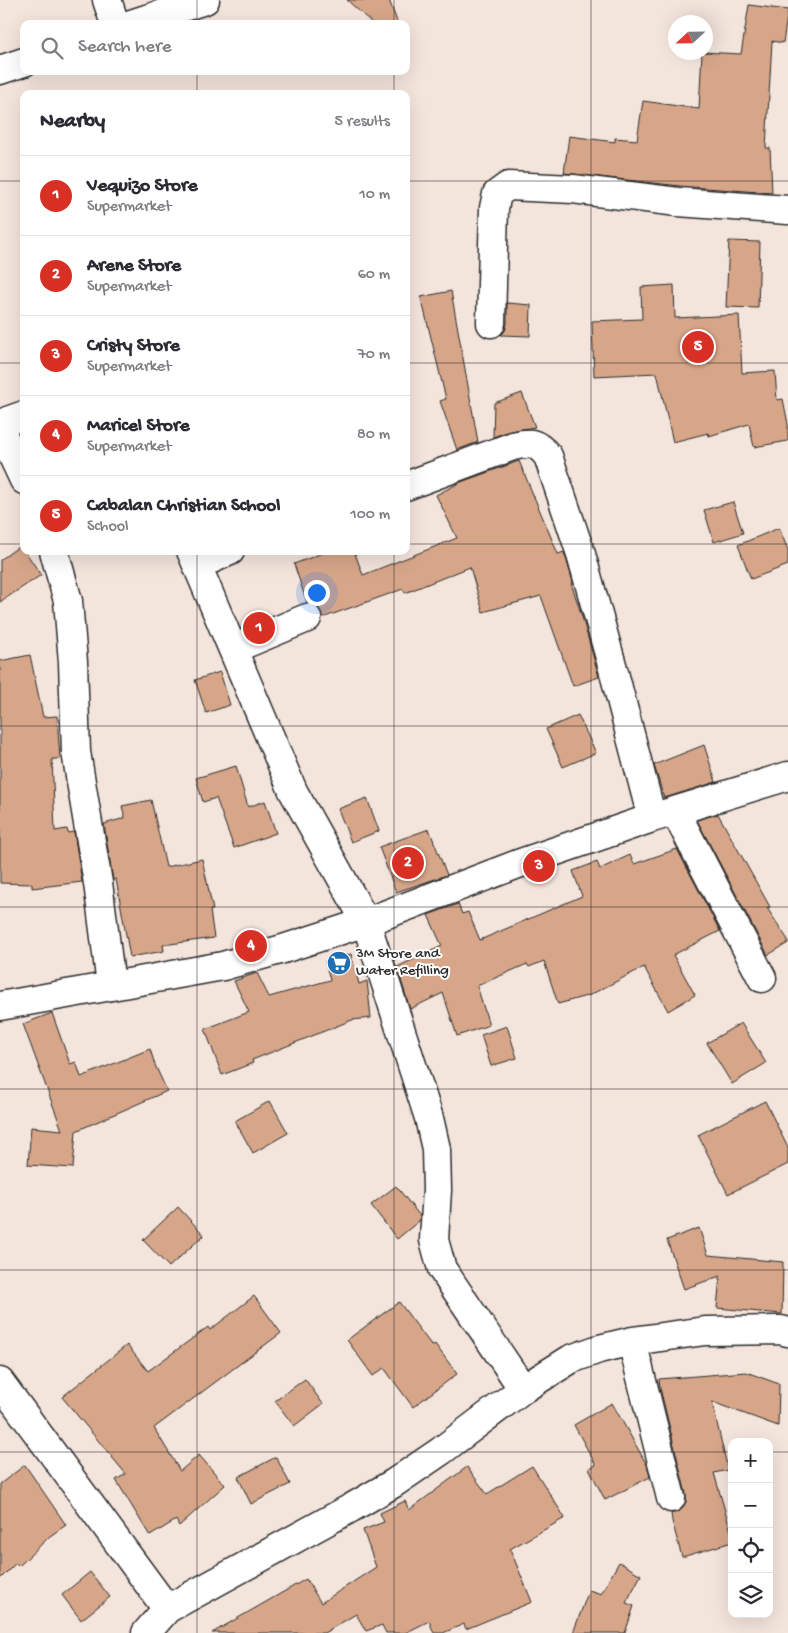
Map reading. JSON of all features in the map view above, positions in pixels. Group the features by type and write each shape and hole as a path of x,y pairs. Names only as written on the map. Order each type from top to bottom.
{"street":[{"path":"106,0 114,20"},
{"path":"143,20 205,0"},
{"path":"0,70 20,63"},
{"path":"491,323 494,208 497,194 508,186 573,189 678,202 788,210"},
{"path":"20,416 7,421 1,431 20,471"},
{"path":"410,485 513,446 530,442 540,447 548,456 581,554 612,665 663,814 762,978"},
{"path":"55,555 68,601 73,662 76,752 98,883 111,985"},
{"path":"209,555 194,558 293,791 366,922 429,1118 436,1149 437,1190 434,1240 442,1269 523,1389"},
{"path":"233,649 307,618"},
{"path":"0,1006 223,966 283,949 366,922 518,864 663,814 788,776"},
{"path":"146,1633 167,1609 394,1483 523,1389 571,1359 632,1340 705,1331 781,1330 788,1332"},
{"path":"632,1340 671,1498"},
{"path":"0,1382 167,1609"}],"building":[{"path":"347,0 389,0 396,20 369,20"},
{"path":"749,5 788,10 783,43 772,41 766,148 770,148 772,193 680,186 564,173 569,136 615,142 615,138 637,140 643,101 699,109 702,60 713,60 713,53 741,54"},
{"path":"729,241 760,242 758,308 726,307"},
{"path":"674,285 675,318 739,315 742,373 775,371 777,400 783,399 788,424 788,441 754,447 749,424 709,436 708,433 673,442 657,373 594,376 592,321 642,319 641,287"},
{"path":"451,291 478,442 457,450 440,401 446,399 421,297"},
{"path":"507,303 531,305 530,336 501,335 505,331 507,324"},
{"path":"522,393 535,427 510,431 493,437 494,403"},
{"path":"519,461 558,554 564,552 573,582 571,583 599,677 573,686 541,596 483,612 470,567 405,593 403,589 322,618 317,606 307,603 294,564 318,555 356,555 363,575 457,538 436,495 461,482"},
{"path":"733,502 743,533 714,542 704,510"},
{"path":"779,528 788,550 788,565 751,579 738,545"},
{"path":"20,546 20,555 28,555 41,575 0,602 0,560"},
{"path":"30,655 43,717 57,716 60,759 52,759 55,831 67,829 68,833 74,832 82,882 32,888 32,884 0,883 0,661"},
{"path":"220,672 230,705 206,713 195,680"},
{"path":"578,715 596,753 563,767 546,729"},
{"path":"704,745 716,782 664,798 654,765"},
{"path":"236,766 248,807 265,801 276,833 234,848 216,798 203,802 196,778"},
{"path":"367,798 379,831 351,842 338,809"},
{"path":"151,800 166,867 202,859 213,910 210,910 214,938 163,945 164,951 130,957 116,879 113,880 104,824 125,818 122,806"},
{"path":"718,814 770,907 767,908 788,940 788,943 768,955 697,820"},
{"path":"429,829 447,875 396,892 379,847"},
{"path":"677,849 720,931 673,955 695,995 668,1011 644,967 590,995 558,1004 544,961 529,967 527,964 477,986 489,1025 457,1036 443,993 410,1009 397,967 442,946 428,915 458,904 462,914 468,912 480,940 582,896 573,871 597,862 600,869 630,855 634,864"},
{"path":"351,954 359,984 367,981 371,1018 352,1020 252,1060 253,1063 222,1075 205,1029 249,1012 234,981 257,973 269,997 330,980 325,961"},
{"path":"52,1013 70,1064 76,1062 81,1077 150,1049 167,1091 76,1131 73,1168 28,1165 31,1127 62,1130 23,1024"},
{"path":"741,1023 766,1063 732,1084 707,1043"},
{"path":"507,1026 517,1058 491,1066 481,1035"},
{"path":"270,1101 288,1133 253,1153 235,1121"},
{"path":"765,1101 788,1148 788,1164 728,1194 698,1135"},
{"path":"396,1186 420,1216 419,1221 397,1239 371,1205"},
{"path":"178,1207 204,1235 169,1267 143,1240"},
{"path":"699,1228 708,1255 783,1262 782,1314 717,1308 720,1276 684,1289 667,1240"},
{"path":"254,1296 281,1333 154,1428 180,1471 199,1455 225,1485 179,1526 176,1520 150,1536 116,1480 126,1474 62,1397 127,1345 148,1371 208,1327 210,1330"},
{"path":"399,1302 432,1346 435,1344 457,1374 413,1407 384,1368 373,1376 347,1340"},
{"path":"746,1372 779,1384 778,1426 712,1402 728,1470 714,1473 728,1521 728,1543 682,1557 671,1513 682,1509 686,1502 686,1494 659,1379"},
{"path":"305,1379 323,1404 294,1426 275,1401"},
{"path":"612,1403 647,1465 650,1477 605,1500 589,1468 596,1465 574,1425"},
{"path":"276,1457 290,1484 251,1504 238,1477"},
{"path":"25,1465 66,1525 50,1536 19,1566 16,1563 0,1579 0,1484"},
{"path":"532,1466 565,1518 510,1549 532,1602 466,1629 464,1624 443,1633 434,1633 429,1621 405,1633 386,1633 382,1625 366,1631 356,1614 324,1633 212,1633 306,1579 321,1603 376,1567 363,1530 384,1522 380,1513 405,1501 409,1510 467,1467 487,1494"},
{"path":"619,1562 641,1575 626,1603 634,1606 625,1633 573,1633 589,1590 601,1594"},
{"path":"90,1572 110,1597 81,1620 62,1595"}],"place":[{"name":"Cabalan Christian School","path":"698,347"},
{"name":"Vequizo Store","path":"259,628"},
{"name":"Arene Store","path":"408,863"},
{"name":"Cristy Store","path":"539,866"},
{"name":"Maricel Store","path":"251,946"},
{"name":"3M Store and Water Refilling","path":"339,963"}]}
